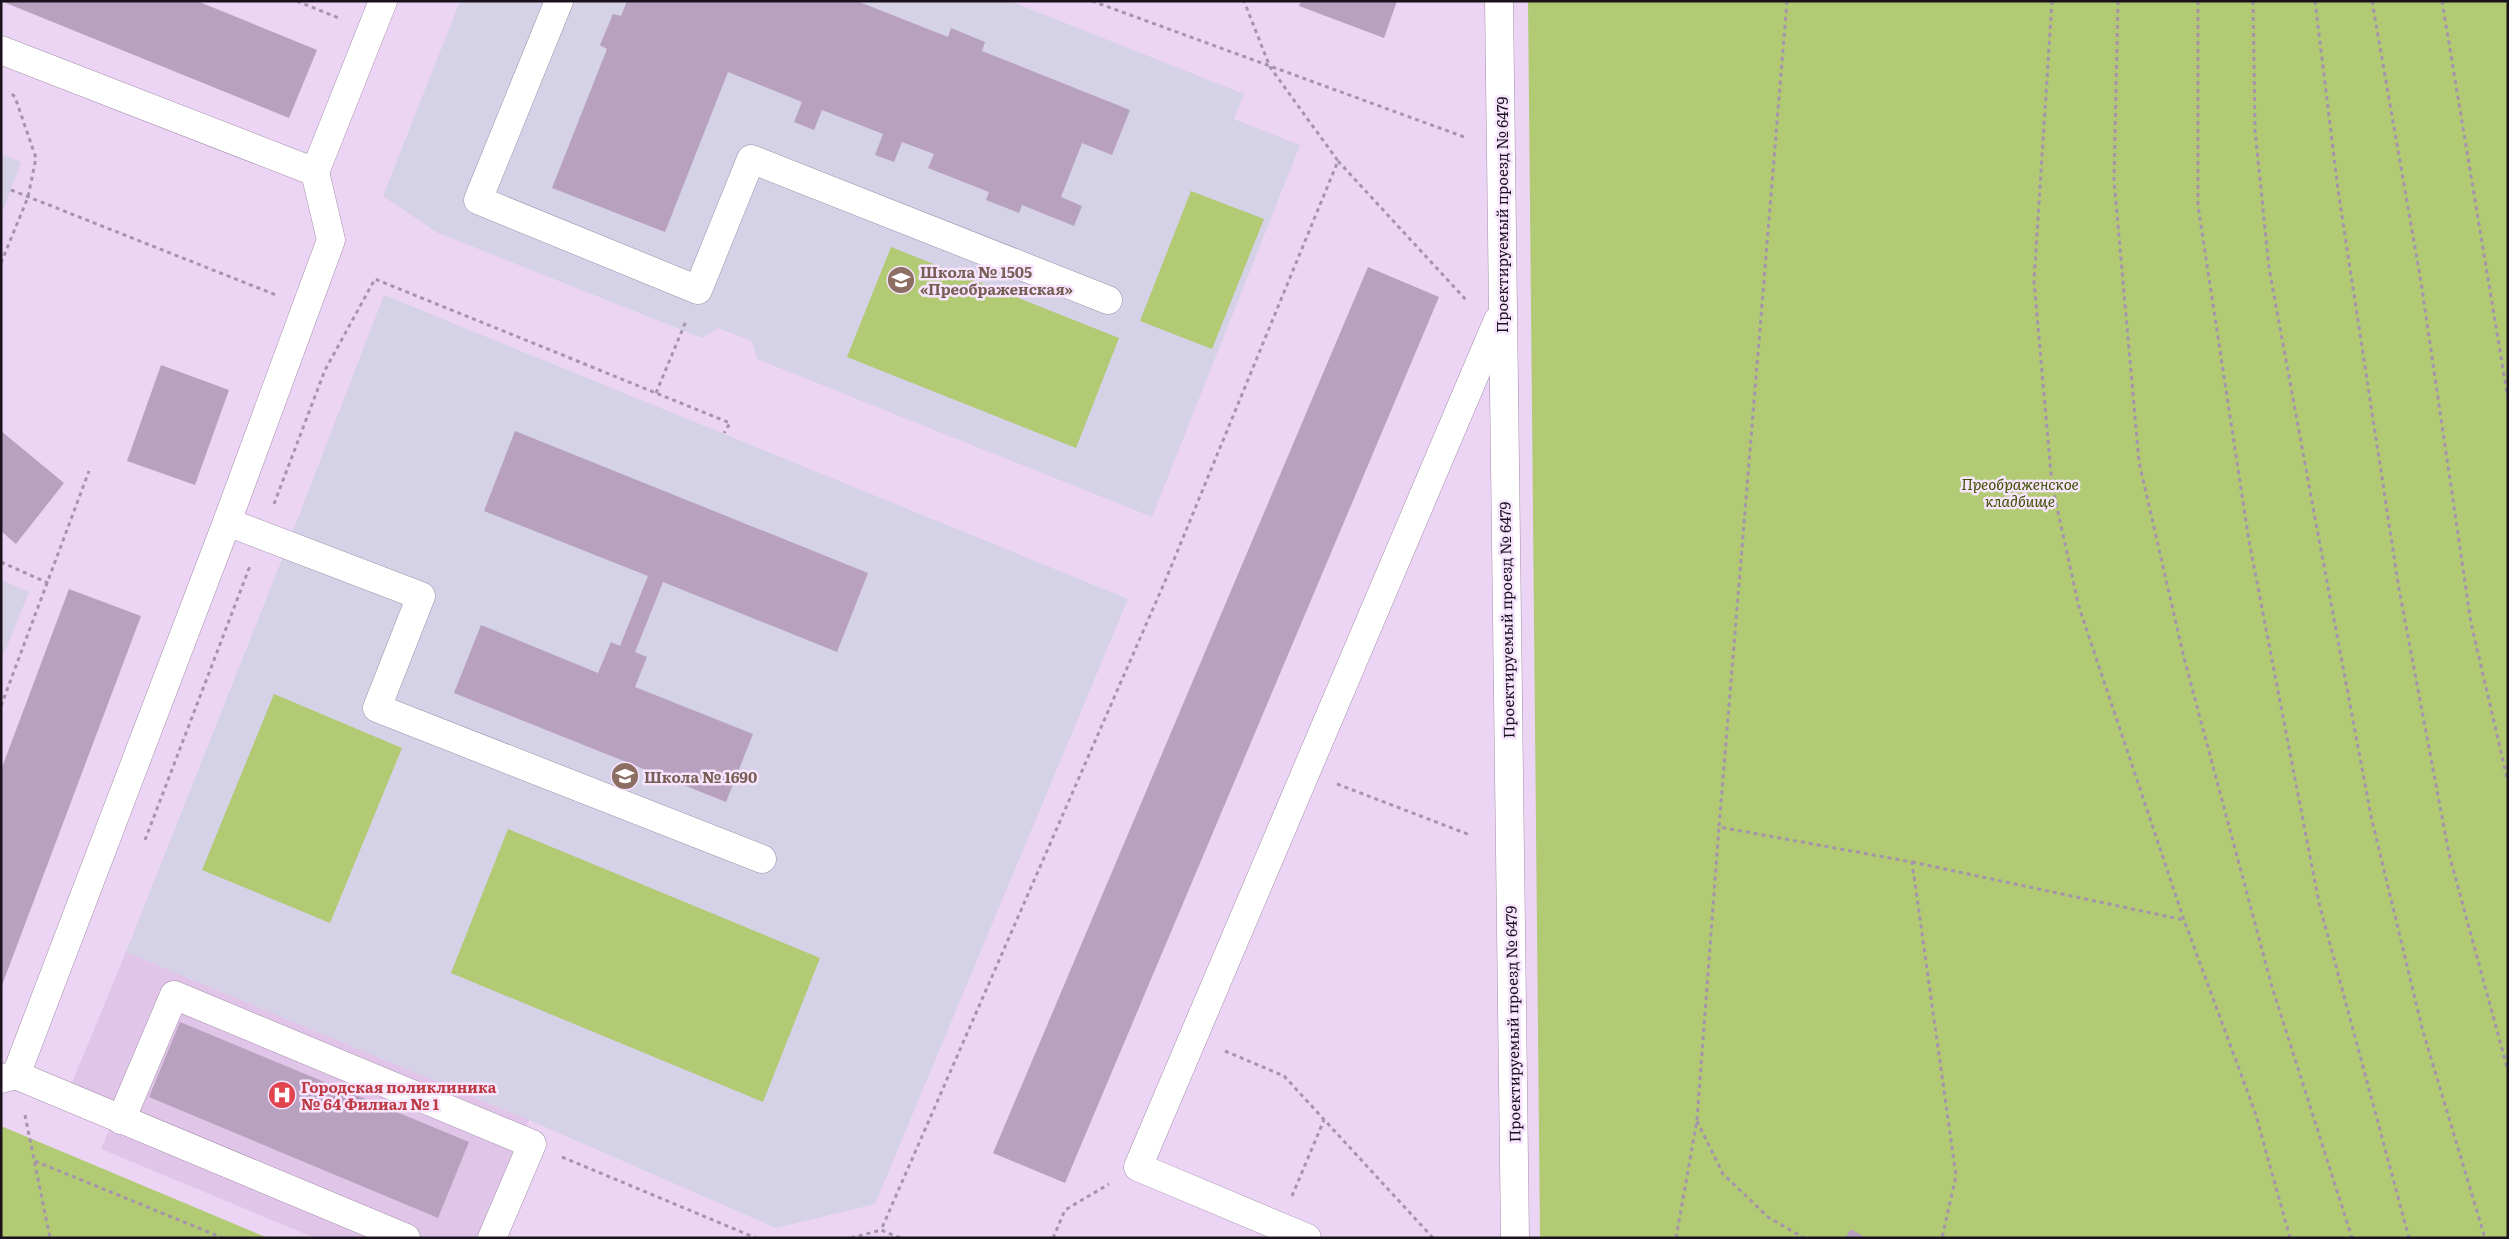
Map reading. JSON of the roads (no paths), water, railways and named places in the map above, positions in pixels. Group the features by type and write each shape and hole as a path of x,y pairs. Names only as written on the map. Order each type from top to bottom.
{"street":[{"path":"383,1 315,172 331,240 227,522 9,1077 121,1120 406,1238"},
{"path":"559,1 478,200 698,290 751,160 1108,300"},
{"name":"Проектируемый проезд № 6479","path":"1499,1 1516,1238"},
{"path":"1,50 315,172"},
{"path":"1307,1238 1138,1167 1502,311"},
{"path":"227,522 420,596 377,708 762,859"},
{"path":"121,1120 174,995 532,1144 492,1238"}],"place":[{"name":"Школа № 1505 «Преображенская»","path":"901,280"},
{"name":"Школа № 1690","path":"625,776"},
{"name":"Городская поликлиника № 64 Филиал № 1","path":"282,1095"}],"park label":[{"name":"Преображенское кладбище","path":"2020,492"}]}
